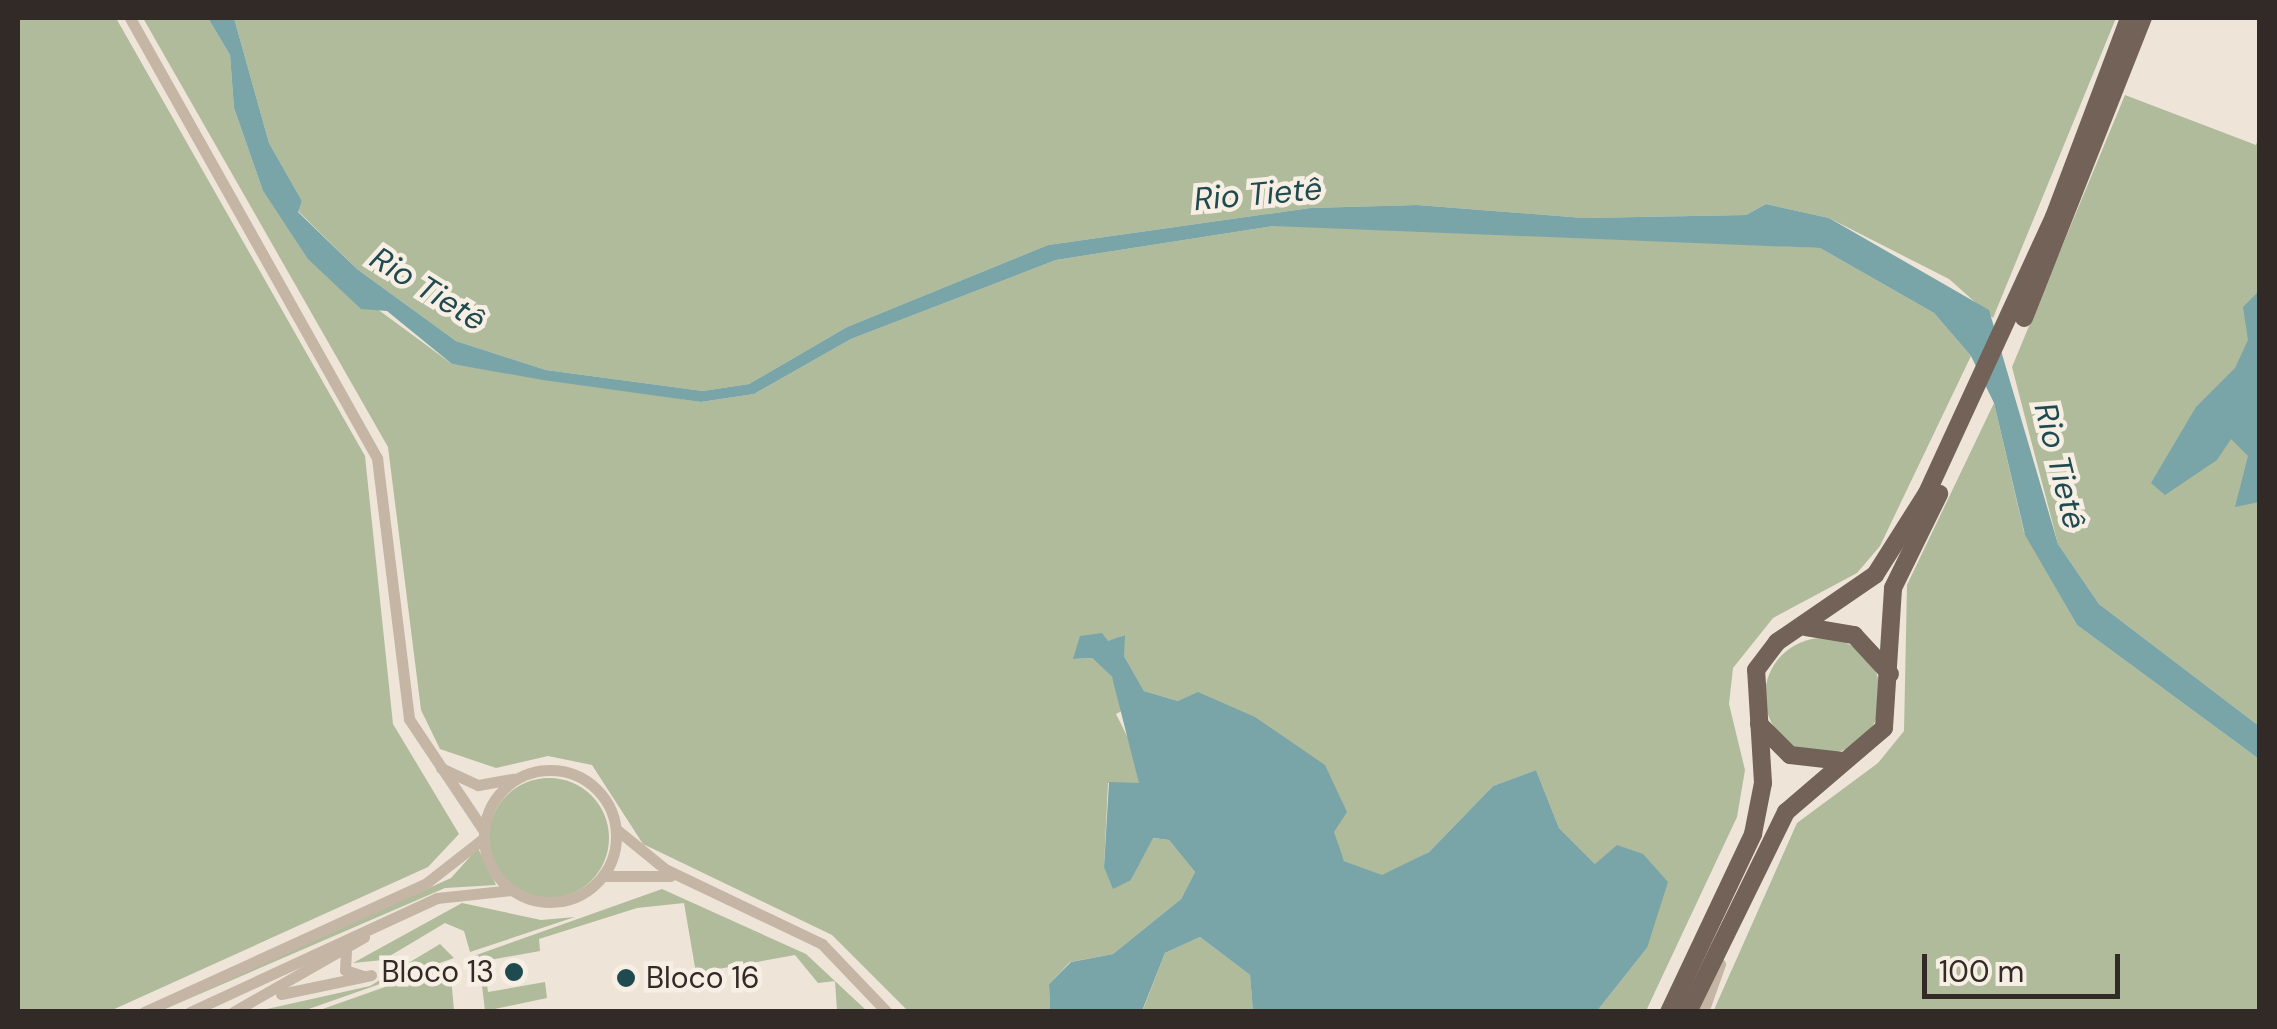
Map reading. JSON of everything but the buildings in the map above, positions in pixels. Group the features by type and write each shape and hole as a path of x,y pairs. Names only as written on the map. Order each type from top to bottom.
{"main road":[{"path":"2020,312 2129,18"},
{"path":"1688,1012 1762,855 1799,796 1853,758 1884,728 1893,588 2020,312 2143,18"},
{"path":"1668,1012 1752,834 1763,783 1756,670 1802,628 1875,575 1972,414"},
{"path":"1802,628 1854,635 1890,675"},
{"path":"1756,718 1790,755 1823,764 1853,758"}],"street":[{"path":"130,18 377,458 404,697 438,766 484,834 512,890"},
{"path":"438,766 478,785 556,770 590,783 616,829 684,879 822,944 887,1012"},
{"path":"144,1012 425,884 484,834 496,799 521,777"},
{"path":"603,876 616,829"},
{"path":"1703,1012 1762,855"},
{"path":"190,1012 455,892 512,890 550,902 603,876 640,870 684,879"},
{"path":"234,1012 349,948 387,920"},
{"path":"253,1002 371,975 345,970 349,948"}],"green space":[{"path":"18,18 116,18 365,456 393,724 459,834 428,867 110,1011 18,1011"},
{"path":"143,18 208,18 230,55 234,108 263,191 308,258 452,364 701,402 754,394 851,339 1056,260 1273,226 1404,225 1820,248 1934,313 1971,356 1880,546 1857,573 1773,618 1733,668 1729,704 1745,770 1737,817 1646,1011 1597,1011 1647,948 1595,864 1559,828 1536,770 1493,786 1429,852 1383,876 1344,861 1279,736 1198,693 1178,701 1144,691 1124,656 1124,635 1075,659 1092,658 1112,677 1127,708 1116,714 1138,758 1139,784 1108,783 1104,867 1131,880 1152,838 1169,840 1195,872 1181,899 1113,954 1070,962 1049,984 1050,1011 908,1011 832,935 643,844 592,765 548,756 496,768 440,749 421,710 388,447"},
{"path":"234,18 2116,18 1993,318 1949,279 1829,218 1766,204 1746,215 1584,218 1417,205 1310,208 1048,245 847,327 749,384 703,391 546,370 456,341 357,269 298,211 302,201 269,143"},
{"path":"2125,95 2256,145 2259,136 2259,726 2099,604 2058,544 2012,367"},
{"path":"1994,403 2024,532 2077,625 2259,759 2259,1011 1713,1012 1797,823 1878,763 1904,731 1907,585"},
{"path":"1823,638 1845,642 1864,655 1877,674 1881,696 1877,718 1864,737 1845,750 1823,754 1801,750 1782,737 1769,718 1765,696 1769,674 1782,655 1801,642"},
{"path":"549,778 572,783 591,796 604,815 609,838 604,861 591,880 572,893 549,898 526,893 507,880 494,861 489,838 494,815 507,796 526,783"},
{"path":"478,848 496,885 445,888 158,1012 451,878"},
{"path":"662,889 806,954 835,981 818,983 795,955 696,973 684,903 637,908 539,939 540,951 484,961 488,992 545,982 547,998 485,1011 479,960 471,957"},
{"path":"462,903 541,920 575,917 470,952 464,931 445,923 383,960 353,963"},
{"path":"1200,937 1250,975 1253,1011 1142,1012 1165,953"},
{"path":"440,944 454,958 303,1011 258,1011 370,986"},
{"path":"450,964 454,1011 317,1011"},
{"path":"835,981 867,1011 837,1011"}],"water":[{"path":"208,18 234,18 269,143 302,201 298,212 357,269 456,341 546,370 703,391 749,384 847,327 1048,245 1310,208 1417,205 1584,218 1746,215 1766,204 1829,218 1989,310 2058,544 2099,604 2259,726 2259,759 2077,625 2025,535 1994,403 1971,356 1934,313 1820,248 1273,226 1056,260 851,339 754,394 701,402 543,380 452,364 387,311 361,309 308,259 263,191 234,108 230,55"},
{"path":"2259,291 2259,502 2235,507 2248,456 2231,439 2217,460 2165,495 2151,483 2196,407 2235,368 2248,340 2243,307"},
{"path":"1102,633 1108,641 1125,635 1124,656 1144,691 1178,701 1198,692 1255,717 1325,765 1347,812 1334,832 1344,861 1382,875 1429,852 1493,786 1536,770 1559,828 1595,864 1617,845 1643,854 1668,882 1647,948 1597,1011 1253,1012 1250,975 1200,937 1165,953 1142,1011 1050,1011 1049,984 1071,962 1113,954 1181,899 1195,872 1169,840 1153,838 1131,880 1113,889 1104,867 1109,782 1139,783 1112,677 1092,658 1073,659 1080,636"}],"place":[{"name":"Bloco 13","path":"514,972"},
{"name":"Bloco 16","path":"626,978"}],"water label":[{"name":"Rio Tietê","path":"1258,194"},
{"name":"Rio Tietê","path":"428,289"},
{"name":"Rio Tietê","path":"2060,466"}]}
